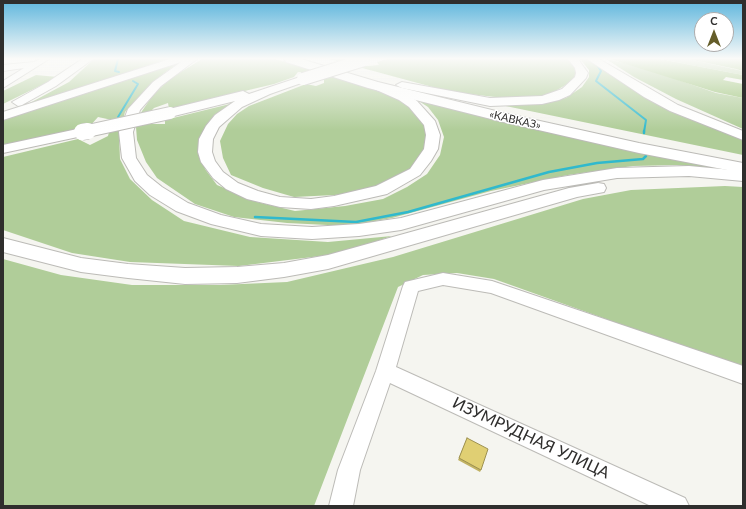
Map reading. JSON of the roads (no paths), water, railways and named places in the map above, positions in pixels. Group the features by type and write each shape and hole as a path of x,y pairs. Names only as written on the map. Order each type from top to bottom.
{"highway":[{"name":"«КАВКАЗ»","path":"381,83 556,130 743,168"},
{"name":"«КАВКАЗ»","path":"388,83 548,121 743,160"}],"main road":[{"path":"3,108 54,83"},
{"path":"3,116 104,83"},
{"path":"158,83 134,109 126,132 129,158 141,178 156,191 182,207 217,220 261,230 312,233 366,229 401,224 543,185 617,173 689,171 743,176"},
{"path":"3,149 170,113 288,83"},
{"path":"291,83 266,91 238,104 229,110 213,126 206,139 206,157 218,175 232,186 253,195 280,202 311,204 334,201 381,190 415,172 424,162 431,149 433,135 430,124 413,104 376,83"},
{"path":"402,85 468,99 490,102 542,100 555,97 566,92 575,83"},
{"path":"631,83 674,108 743,136"},
{"path":"3,245 81,265 185,276 237,275 284,270 328,262 575,192 601,187 648,183 743,182"}],"street":[{"path":"342,506 348,470 385,371 411,286 443,279 492,287 743,376"},
{"name":"ИЗУМРУДНАЯ УЛИЦА","path":"385,371 677,506"}],"waterway":[{"path":"118,117 138,84 136,83"},
{"path":"598,83 646,120 644,132"},
{"path":"255,217 356,222 408,212 549,172 597,163 643,159 646,156"}]}
